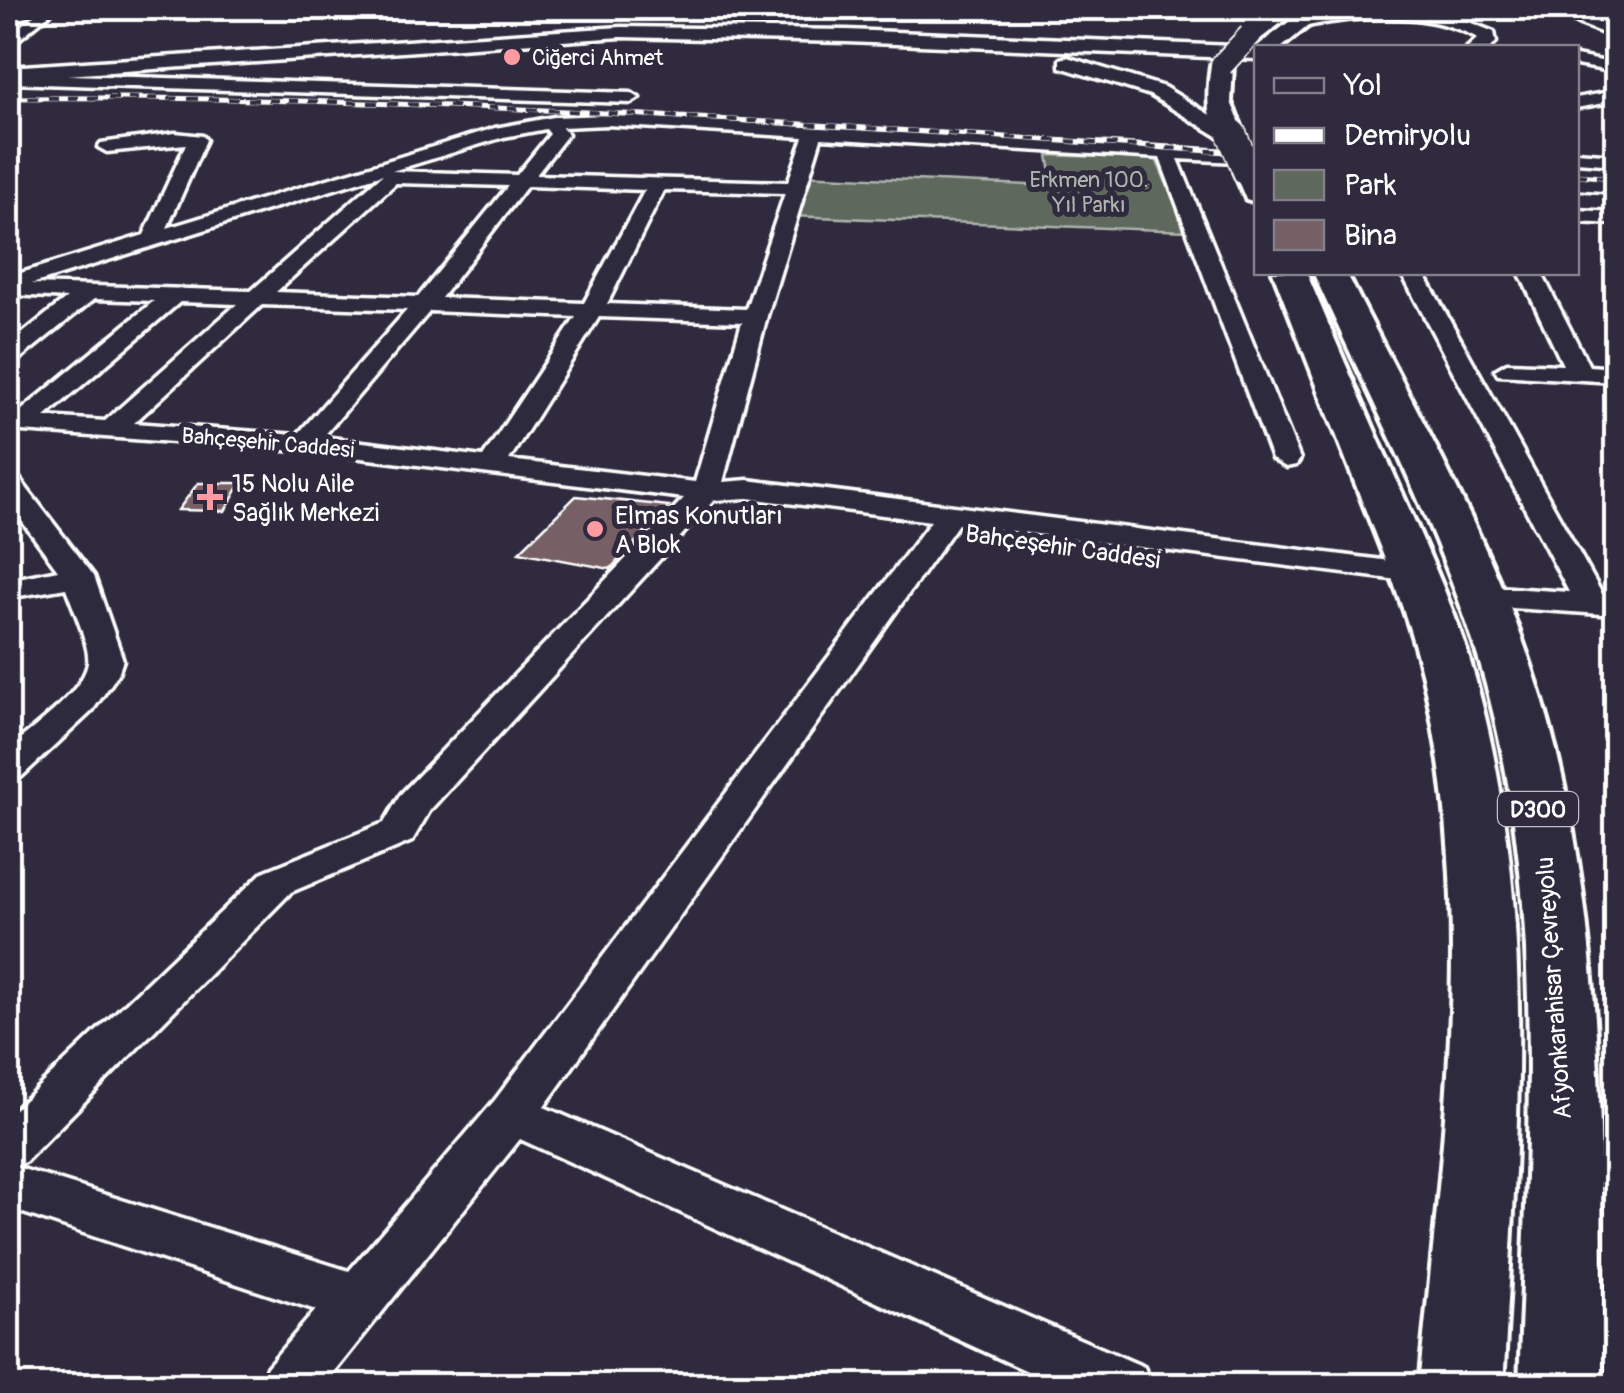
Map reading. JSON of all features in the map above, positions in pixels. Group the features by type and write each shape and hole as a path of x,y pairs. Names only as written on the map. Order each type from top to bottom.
{"highway":[{"path":"1269,45 1303,15 1338,8"},
{"path":"1254,55 1222,65 1219,102 1244,138 1254,174"},
{"name":"D300","path":"1290,275 1418,584 1449,676 1473,788 1487,923 1489,1000 1461,1386"},
{"name":"Afyonkarahisar Çevreyolu","path":"1330,275 1482,596 1509,675 1533,773 1553,913 1563,1070 1560,1386"}],"main road":[{"path":"1451,8 1503,32"},
{"path":"1303,15 1374,12 1430,17 1478,30 1486,36 1487,42 1482,45"},
{"path":"9,74 131,61 565,33 758,13 803,16"},
{"path":"565,33 752,30 1254,54"},
{"path":"565,33 686,32 927,39 1254,54"},
{"path":"927,39 1026,54 1121,78 1157,91 1244,138"}],"street":[{"path":"8,44 50,8"},
{"path":"1546,8 1616,34"},
{"path":"8,25 30,24"},
{"path":"1579,46 1616,34"},
{"path":"1579,61 1616,68"},
{"path":"9,74 657,100"},
{"path":"1579,102 1616,96"},
{"path":"8,287 502,132 550,122 608,120 1168,154 1254,174"},
{"path":"302,444 422,307 559,134 550,122"},
{"path":"1004,124 1244,138"},
{"path":"8,1147 277,882 398,832 416,803 706,492 755,316 814,132"},
{"path":"108,147 175,138 197,140 152,240"},
{"path":"1168,154 1286,459"},
{"path":"1582,156 1616,160"},
{"path":"111,430 391,177 796,188"},
{"path":"492,466 592,310 657,184"},
{"path":"1579,184 1616,186"},
{"path":"1579,216 1616,218"},
{"path":"1414,275 1604,604"},
{"path":"1531,275 1580,374"},
{"path":"8,287 422,307 755,316"},
{"path":"8,356 88,293"},
{"path":"20,429 174,296"},
{"path":"1507,370 1616,376"},
{"name":"Bahçeşehir Caddesi","path":"20,429 111,430 302,444 706,492 730,501 944,522 1418,584"},
{"path":"8,483 78,576 106,660 104,674 8,770"},
{"path":"288,1386 512,1114 944,522"},
{"path":"8,589 78,576"},
{"path":"1482,596 1604,604"},
{"path":"512,1114 1124,1386"},
{"path":"8,1186 359,1299"}],"green space":[{"name":"Erkmen 100. Yıl Parkı","path":"1048,155 1156,159 1187,231 789,216 800,175 1053,186"}],"building":[{"name":"15 Nolu Aile Sağlık Merkezi","path":"198,483 241,483 225,511 178,510"},
{"name":"Elmas Konutları A Blok","path":"576,496 669,506 610,569 519,552"}],"railway":[{"path":"8,98 476,107 1254,154"},
{"path":"1579,175 1616,178"}],"place":[{"name":"Ciğerci Ahmet","path":"512,57"},
{"name":"15 Nolu Aile Sağlık Merkezi","path":"210,497"},
{"name":"Elmas Konutları A Blok","path":"595,529"}]}
